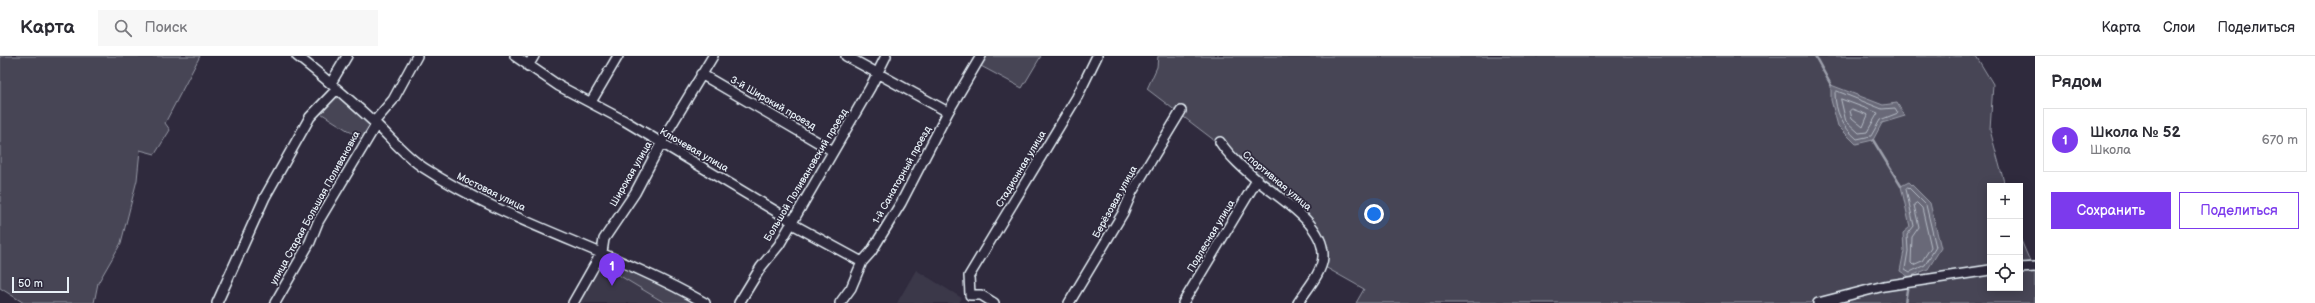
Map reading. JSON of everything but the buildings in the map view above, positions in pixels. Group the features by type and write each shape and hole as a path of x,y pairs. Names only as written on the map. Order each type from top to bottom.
{"street":[{"name":"Мостовая улица","path":"297,56 334,86 375,123 391,141 422,167 447,182 506,211 602,252 705,303"},
{"path":"217,303 265,197 310,117 334,86 347,56"},
{"name":"улица Старая Большая Поливановка","path":"274,303 310,242 322,215 375,123 392,100 417,56"},
{"name":"Ключевая улица","path":"515,56 559,86 591,102 862,262"},
{"path":"528,66 534,56"},
{"path":"591,102 618,56"},
{"name":"Широкая улица","path":"573,303 602,252 604,239 635,193 661,144 712,56"},
{"path":"846,56 948,112"},
{"name":"Большой Поливановский проезд","path":"739,303 792,222 886,56"},
{"name":"1-й Санаторный проезд","path":"840,303 851,288 862,262 871,252 901,203 948,112 981,56"},
{"name":"Стадионная улица","path":"970,294 969,276 1077,97 1097,56"},
{"name":"3-й Широкий проезд","path":"701,74 833,151"},
{"name":"Берёзовая улица","path":"1069,303 1123,213 1132,192 1181,111"},
{"name":"Спортивная улица","path":"1220,142 1229,155 1257,180 1301,214 1315,232 1322,249 1320,266 1298,303"},
{"name":"Подлесная улица","path":"1183,303 1257,180"},
{"path":"2023,268 2035,267"},
{"path":"1818,303 1884,286 1987,270"},
{"path":"965,303 970,294 981,295 994,303"}],"shaded area":[{"path":"0,56 200,56 165,123 170,130 155,154 140,150 137,180 121,243 98,283 94,303 24,303 0,288"},
{"path":"985,56 1041,56 1022,88 979,65"},
{"path":"1158,56 1976,56 1993,84 1990,130 2004,183 1987,183 1987,291 2023,291 2023,245 2035,273 2035,303 1356,303 1364,289 1325,267 1327,259 1306,215 1269,182 1147,89 1157,67"},
{"path":"337,96 340,96 370,124 368,132 363,140 319,112"},
{"path":"607,261 612,262 697,303 665,303 602,265"},
{"path":"602,265 665,303 578,303 598,269"},
{"path":"916,270 962,298 959,303 897,303"}],"water":[{"path":"1831,85 1883,105 1897,103 1905,116 1882,123 1873,140 1856,144 1838,126 1831,100"},
{"path":"1909,182 1930,203 1941,248 1928,269 1909,277 1900,271 1904,251 1903,233 1910,227 1901,186"}],"waterway":[{"path":"1815,56 1831,85"},
{"path":"1873,140 1901,186"},
{"path":"1905,303 1909,277"}],"place":[{"name":"Школа № 52","path":"612,286"}]}
